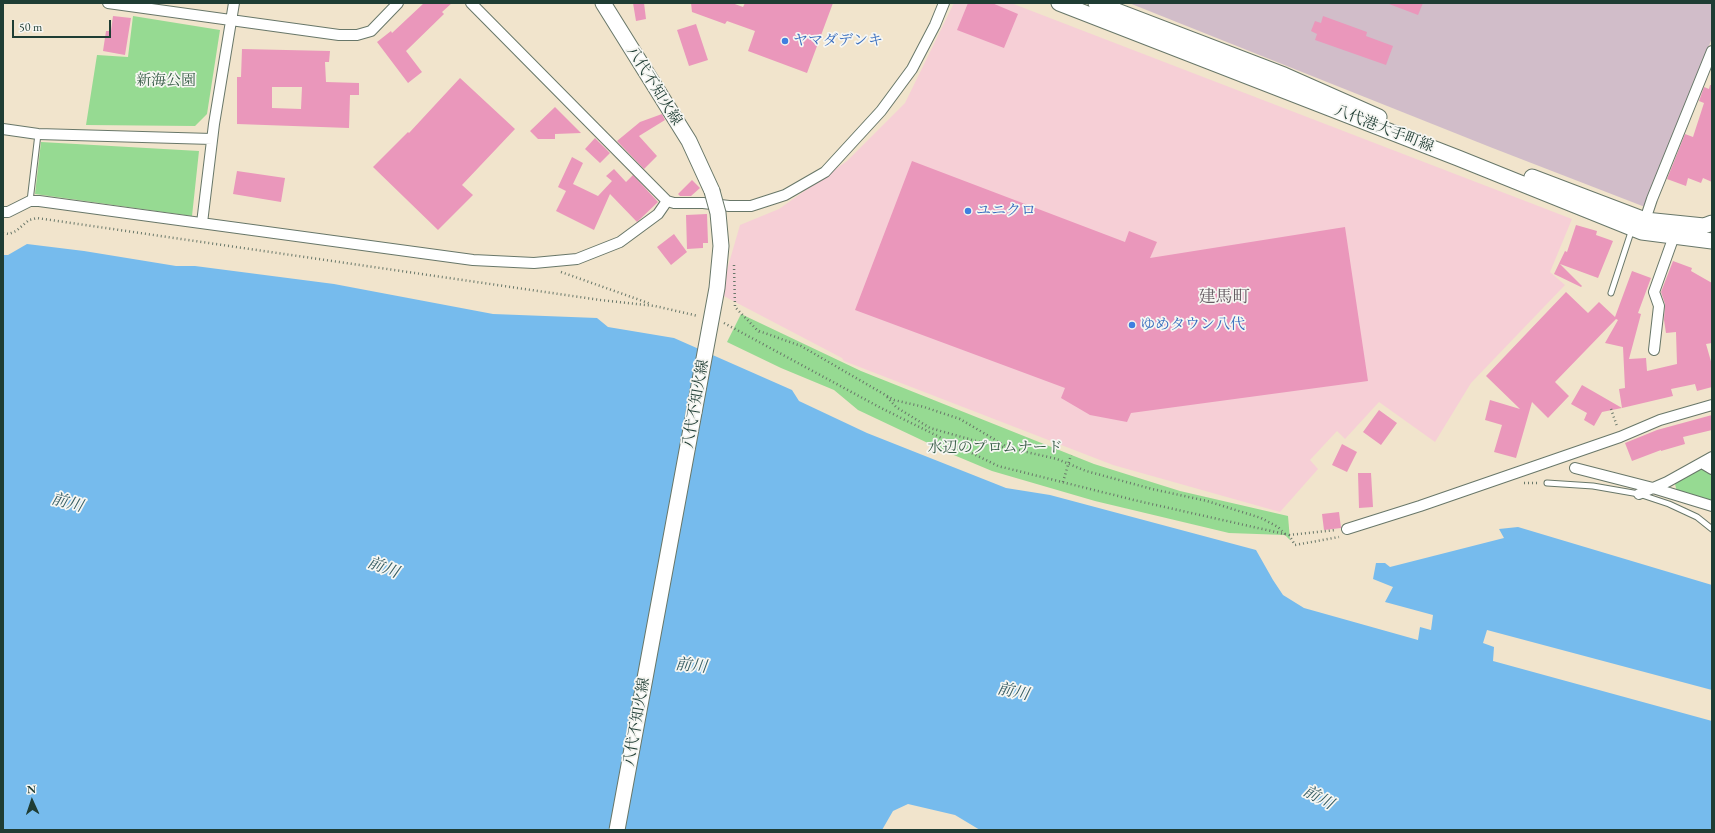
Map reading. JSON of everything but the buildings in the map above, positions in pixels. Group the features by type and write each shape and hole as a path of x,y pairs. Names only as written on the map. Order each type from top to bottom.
{"main road":[{"name":"八代不知火線","path":"603,3 689,141 712,191 718,213 722,246 717,288 616,830"},
{"name":"八代港大手町線","path":"1059,3 1458,158 1642,232 1712,240"},
{"name":"八代港大手町線","path":"1096,3 1284,74 1404,128 1645,220 1708,224"},
{"path":"1708,224 1712,240"}],"street":[{"path":"108,3 339,35 357,35 371,30 398,3"},
{"path":"202,223 212,140 234,3"},
{"path":"471,3 667,201 674,203 752,206 784,195 825,172 881,111 912,70 935,25 944,3"},
{"path":"1645,220 1652,199 1712,51"},
{"path":"3,130 38,134 212,140"},
{"path":"3,212 8,212 30,200 473,260 534,264 577,259 620,242 658,214 667,201"},
{"path":"1654,350 1659,306 1654,292 1674,236"},
{"path":"1347,529 1420,506 1620,437 1660,420 1712,405"},
{"path":"1639,494 1666,482 1712,457"},
{"path":"1702,463 1712,469"},
{"path":"1575,468 1653,488 1712,506"}],"lane":[{"path":"30,200 38,134"},
{"path":"1611,293 1632,228"},
{"path":"1547,483 1593,486 1639,494 1669,504 1690,514 1712,529"}],"path":[{"path":"3,233 9,234 16,231 29,220 37,218 585,298 655,306 705,318"},
{"path":"734,260 735,307 760,332 801,346 894,400 924,407 960,419 1009,448"},
{"path":"556,270 655,306"},
{"path":"721,322 728,324 881,408 998,466 1286,535 1347,529"},
{"path":"886,396 896,407 930,428 983,443 1057,459 1086,471 1152,489 1207,501 1261,518 1278,527 1286,535"},
{"path":"1611,409 1620,437"},
{"path":"1063,482 1071,455"},
{"path":"1289,535 1295,545"}],"shaded area":[{"path":"954,3 1011,3 1572,219 1550,272 1565,285 1471,383 1435,442 1379,402 1345,439 1337,431 1310,460 1318,469 1280,512 1113,465 844,361 842,358 720,294 740,225 779,209 847,161 905,103"},
{"path":"1129,3 1712,3 1712,38 1645,207"}],"green space":[{"name":"新海公園","path":"133,16 220,30 207,114 195,126 86,125 97,55 128,57"},
{"path":"41,142 199,151 192,216 35,194"},
{"name":"水辺のプロムナード","path":"741,314 861,371 1094,464 1180,491 1288,516 1290,540 1285,535 1229,533 1095,501 992,471 949,453 858,410 834,390 781,368 727,342"},
{"path":"1712,462 1712,511 1678,496 1675,484"}],"water":[{"name":"前川","path":"27,244 84,251 176,266 195,266 334,284 493,314 597,318 608,327 674,338 792,390 799,401 867,433 1006,488 1050,495 1256,550 1283,595 1304,608 1418,640 1420,627 1431,630 1433,615 1385,602 1393,587 1373,579 1376,563 1385,563 1390,567 1504,538 1499,529 1518,527 1712,585 1712,690 1487,630 1483,643 1494,647 1493,661 1712,721 1712,830 980,830 955,815 908,804 893,811 882,830 3,830 3,255 8,255"}],"place":[{"name":"ヤマダデンキ","path":"785,41"},
{"name":"ユニクロ","path":"968,211"},
{"name":"ゆめタウン八代","path":"1132,325"}],"district":[{"name":"建馬町","path":"1224,297"}]}
